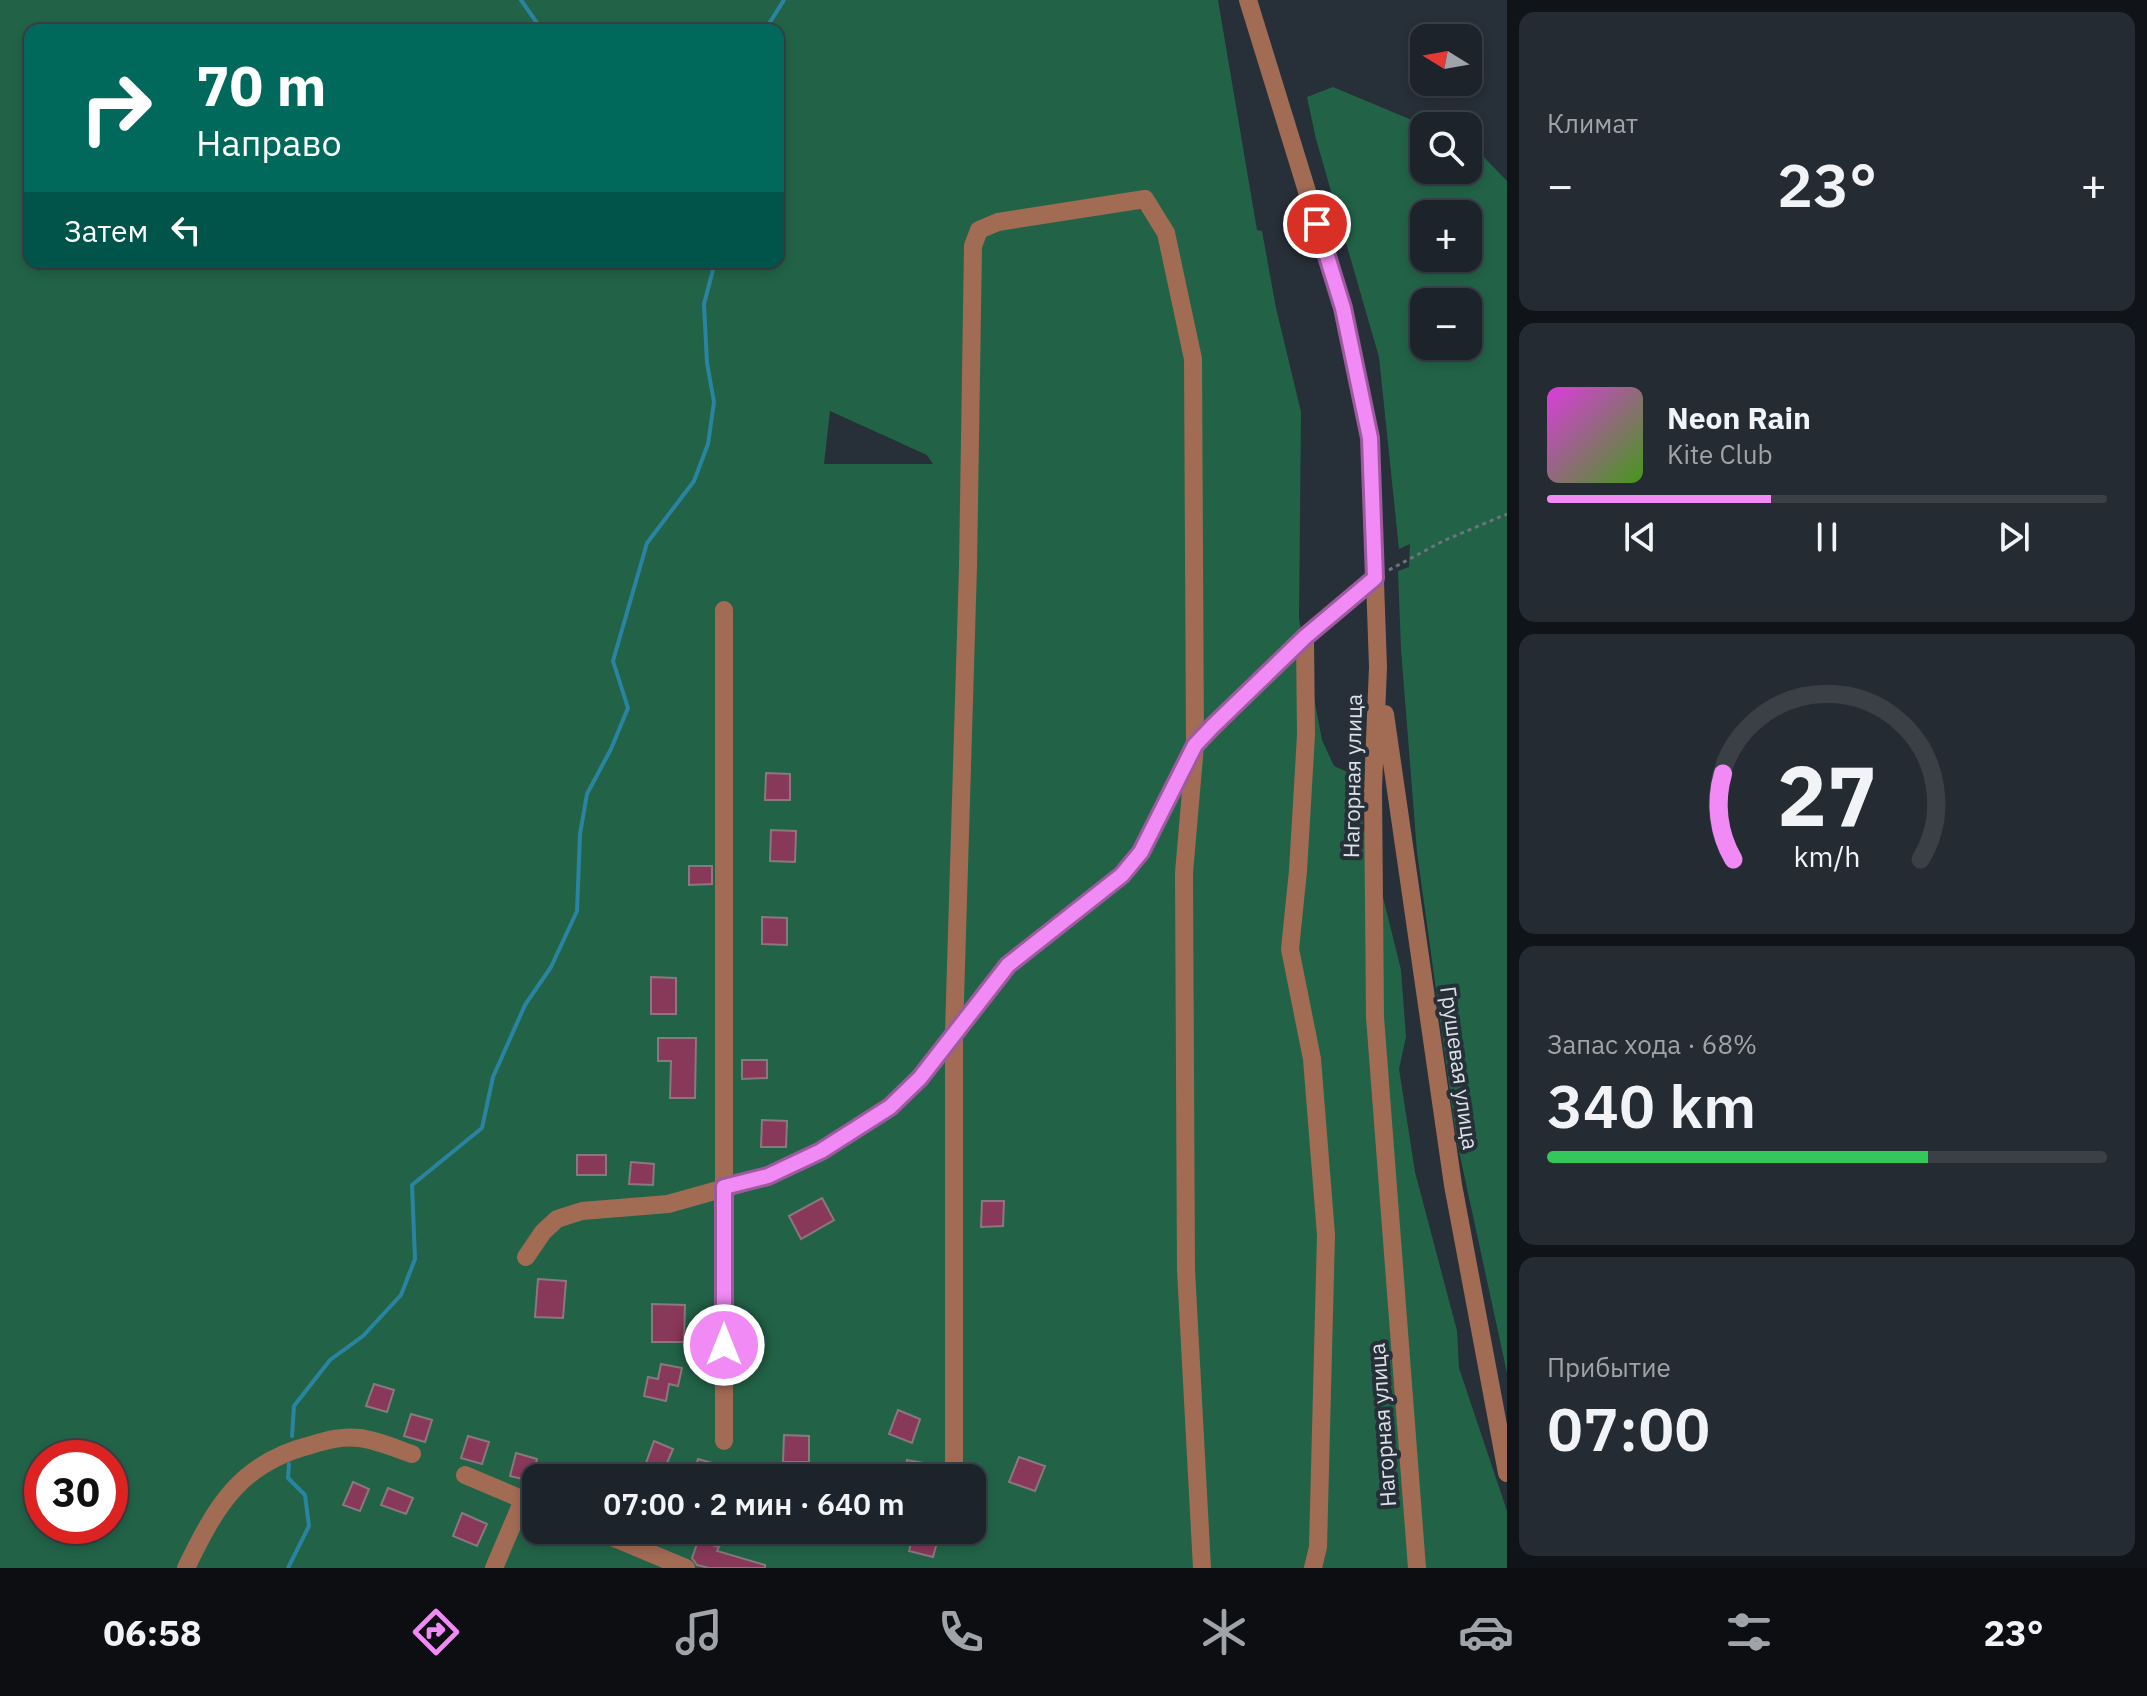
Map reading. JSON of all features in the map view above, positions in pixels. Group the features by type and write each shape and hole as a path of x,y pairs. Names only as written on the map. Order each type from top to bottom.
{"street":[{"name":"Нагорная улица","path":"1248,0 1343,308 1370,438 1378,667 1373,788 1375,1017 1417,1568"},
{"path":"954,1464 954,1033 968,567 973,246 979,230 998,222 1145,199 1166,233 1193,359 1195,745 1184,873 1186,1270 1202,1568"},
{"path":"526,1257 543,1232 557,1219 582,1211 668,1204 768,1176 821,1151 890,1107 920,1078 1008,965 1122,875 1141,852 1195,745 1305,637 1375,578"},
{"path":"724,610 724,1441"},
{"path":"1305,637 1306,735 1290,949 1312,1059 1326,1235 1318,1547 1313,1568"},
{"name":"Грушевая улица","path":"1378,667 1453,1185 1507,1473"},
{"path":"186,1568 211,1516 237,1484 283,1452 335,1438 360,1438 412,1454"},
{"path":"465,1475 522,1500"},
{"path":"494,1568 522,1517"},
{"path":"629,1544 686,1568"}],"path":[{"path":"1375,578 1443,541 1507,514"}],"green space":[{"path":"0,0 1218,0 1257,230 1262,231 1276,308 1301,412 1299,619 1322,740 1334,766 1361,778 1363,828 1369,840 1401,970 1406,1037 1399,1069 1415,1172 1457,1331 1459,1368 1507,1511 1507,1568 0,1568","holes":["830,411 927,455 933,464 824,464"]},
{"path":"1333,87 1410,119 1410,184 1482,184 1482,155 1507,181 1507,1373 1457,1142 1417,852 1398,571 1409,567 1410,544 1399,549 1379,357 1316,139 1307,97"}],"building":[{"path":"766,773 790,774 790,800 765,800"},
{"path":"771,830 796,831 795,862 770,861"},
{"path":"689,866 712,866 712,884 689,885"},
{"path":"762,917 787,918 787,945 762,944"},
{"path":"651,977 676,978 676,1014 651,1014"},
{"path":"658,1038 696,1038 695,1098 670,1098 671,1061 658,1061"},
{"path":"742,1060 767,1060 767,1078 742,1079"},
{"path":"762,1120 787,1121 786,1147 761,1147"},
{"path":"577,1155 606,1155 606,1175 577,1175"},
{"path":"631,1162 654,1164 653,1185 629,1184"},
{"path":"822,1198 834,1220 801,1239 789,1216"},
{"path":"982,1201 1004,1201 1003,1226 981,1227"},
{"path":"538,1279 566,1281 563,1318 535,1317"},
{"path":"652,1304 685,1305 684,1342 652,1342"},
{"path":"661,1364 682,1368 678,1386 669,1384 666,1401 644,1396 648,1377 658,1379"},
{"path":"374,1384 394,1390 387,1412 366,1406"},
{"path":"898,1410 920,1419 912,1443 889,1434"},
{"path":"411,1414 432,1420 425,1442 404,1436"},
{"path":"784,1435 809,1436 809,1462 783,1462"},
{"path":"468,1436 489,1442 482,1464 461,1458"},
{"path":"654,1441 673,1449 667,1464 646,1463"},
{"path":"516,1453 537,1459 536,1464 522,1464 522,1479 510,1476"},
{"path":"1019,1457 1045,1466 1035,1491 1009,1482"},
{"path":"698,1459 716,1464 697,1464"},
{"path":"907,1460 929,1464 906,1464"},
{"path":"353,1482 369,1489 360,1511 343,1505"},
{"path":"388,1488 413,1498 406,1514 381,1505"},
{"path":"462,1513 487,1524 477,1546 453,1536"},
{"path":"697,1544 708,1544 719,1547 717,1551 765,1565 765,1568 709,1568 697,1565 692,1558"},
{"path":"911,1544 937,1544 933,1557 909,1551"}],"waterway":[{"path":"521,0 538,24"},
{"path":"769,24 784,0"},
{"path":"292,1436 294,1406 330,1360 363,1336 401,1295 415,1259 412,1185 482,1128 493,1077 525,1005 551,967 577,911 580,834 587,794 628,708 613,661 647,543 694,481 708,444 714,402 707,363 704,304 713,268"},
{"path":"288,1568 309,1526 305,1495 288,1478 289,1464"}],"route":[{"path":"724,1345 724,1187 768,1176 821,1151 890,1107 920,1078 1008,965 1122,875 1141,852 1195,745 1305,637 1375,578 1370,438 1343,308 1317,224"}]}
